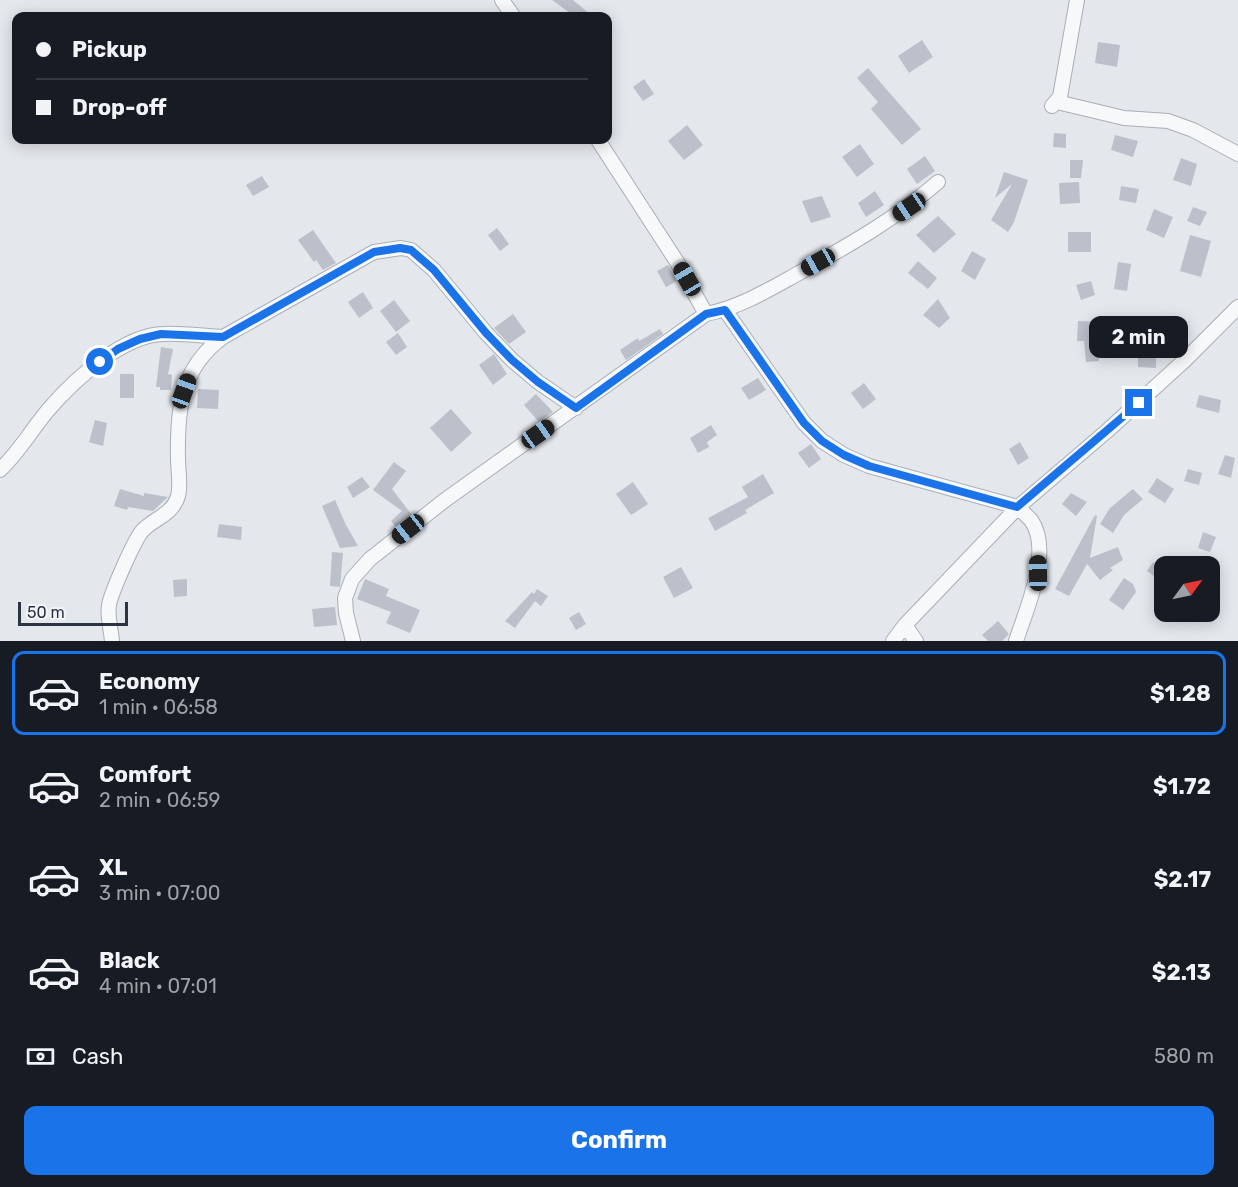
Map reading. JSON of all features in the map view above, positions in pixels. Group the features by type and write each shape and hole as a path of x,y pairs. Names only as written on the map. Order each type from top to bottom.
{"street":[{"path":"1077,0 1060,97 1054,104 1124,118 1168,121 1193,130 1238,154"},
{"path":"601,144 677,262 706,314"},
{"path":"353,641 345,598 352,579 370,559 445,500 706,314 725,310 782,282 871,233 909,207 938,182"},
{"path":"112,641 108,605 134,544 144,530 174,506 179,494 177,429 180,404 189,378 207,349 223,337 374,252 400,248 411,250 434,270 486,333 512,360 538,382 576,408"},
{"path":"893,641 905,625 1017,507 1142,400 1238,307"},
{"path":"725,310 804,423 822,441 844,455 869,466 1017,507 1031,520 1037,534 1038,573 1016,641"},
{"path":"0,470 9,462 50,408 82,376 118,349 140,339 161,334 223,337"},
{"path":"905,625 916,641"}],"building":[{"path":"552,0 573,0 587,12 568,12"},
{"path":"922,40 933,57 909,73 898,56"},
{"path":"1098,42 1120,45 1117,67 1095,63"},
{"path":"868,68 921,129 902,145 871,109 878,102 857,78"},
{"path":"644,79 654,94 643,101 633,87"},
{"path":"687,125 703,145 684,160 668,141"},
{"path":"1054,133 1066,134 1066,148 1053,147"},
{"path":"1115,135 1138,141 1133,157 1111,150"},
{"path":"860,144 874,164 857,177 842,157"},
{"path":"925,156 935,171 917,184 907,169"},
{"path":"1181,158 1197,164 1191,186 1173,180"},
{"path":"1070,160 1083,160 1081,178 1070,178"},
{"path":"1004,172 1028,180 1014,222 1008,232 991,220 1012,184 995,198"},
{"path":"262,176 269,187 253,196 246,185"},
{"path":"1079,182 1080,203 1060,204 1059,183"},
{"path":"1121,186 1139,189 1136,203 1119,200"},
{"path":"875,191 884,205 866,217 858,203"},
{"path":"822,196 831,217 811,223 802,201"},
{"path":"1193,207 1207,212 1200,226 1187,221"},
{"path":"1154,209 1173,217 1164,238 1146,230"},
{"path":"938,216 956,234 934,253 916,235"},
{"path":"497,228 509,244 500,251 488,235"},
{"path":"313,230 336,263 323,270 298,240"},
{"path":"1068,232 1091,232 1091,252 1068,252"},
{"path":"1190,235 1211,241 1201,277 1180,271"},
{"path":"972,251 986,259 975,280 961,271"},
{"path":"918,261 937,278 928,289 908,273"},
{"path":"1118,262 1131,264 1127,291 1114,289"},
{"path":"668,265 677,281 666,287 657,271"},
{"path":"1091,281 1095,295 1081,300 1076,285"},
{"path":"363,292 373,308 359,318 348,302"},
{"path":"938,299 950,318 939,328 923,315"},
{"path":"394,300 410,321 396,332 380,311"},
{"path":"513,314 526,332 509,344 494,328"},
{"path":"1078,321 1103,322 1106,341 1098,341 1099,361 1086,362 1084,341 1077,341"},
{"path":"1138,323 1157,323 1156,368 1138,367"},
{"path":"660,329 663,334 626,360 620,350 638,338 639,341"},
{"path":"398,333 407,347 396,355 386,342"},
{"path":"161,347 173,349 168,374 172,375 171,390 160,390 160,387 156,387"},
{"path":"494,354 507,374 493,385 479,365"},
{"path":"120,374 134,374 134,398 120,398"},
{"path":"758,378 766,390 749,400 741,388"},
{"path":"864,383 876,399 863,409 851,393"},
{"path":"198,389 219,390 218,409 197,408"},
{"path":"536,394 553,412 539,422 524,405"},
{"path":"1199,395 1221,400 1219,413 1196,407"},
{"path":"451,409 472,433 451,452 430,428"},
{"path":"95,420 107,423 103,446 89,442"},
{"path":"711,425 717,435 707,442 709,447 698,453 690,438"},
{"path":"1020,442 1029,458 1018,465 1009,449"},
{"path":"811,444 821,459 809,468 798,453"},
{"path":"1225,455 1235,458 1231,478 1218,474"},
{"path":"394,462 406,471 392,489 412,515 396,527 391,521 402,511 373,490"},
{"path":"1188,469 1202,473 1199,485 1184,481"},
{"path":"763,474 774,493 745,510 747,513 715,531 708,518 748,497 742,487"},
{"path":"362,477 370,487 353,498 347,487"},
{"path":"1157,478 1174,489 1165,503 1148,492"},
{"path":"633,482 648,504 631,515 616,494"},
{"path":"120,489 144,496 144,493 168,497 153,511 128,507 127,510 114,506"},
{"path":"1133,489 1143,499 1124,515 1113,533 1100,524 1110,508"},
{"path":"1071,493 1087,502 1076,516 1062,504"},
{"path":"335,500 358,546 340,548 322,506"},
{"path":"1095,515 1097,516 1090,558 1118,547 1123,560 1110,568 1113,570 1100,580 1087,564 1069,596 1055,589"},
{"path":"219,524 242,527 241,540 217,537"},
{"path":"1203,532 1216,537 1210,552 1198,548"},
{"path":"332,552 343,553 340,587 330,586"},
{"path":"1153,562 1154,563 1154,576 1147,571"},
{"path":"681,567 693,588 674,598 663,577"},
{"path":"1124,578 1133,584 1136,592 1123,610 1109,600"},
{"path":"187,579 187,596 174,597 173,580"},
{"path":"365,579 389,589 386,596 420,610 410,633 386,623 391,612 357,599"},
{"path":"537,589 548,596 541,606 535,601 515,628 505,621 532,592 534,594"},
{"path":"335,607 337,625 314,627 312,609"},
{"path":"579,612 586,624 576,630 569,618"},
{"path":"998,621 1009,634 1002,641 988,641 982,635"}],"route":[{"path":"100,362 118,349 140,339 161,334 223,337 374,252 400,248 411,250 434,270 486,333 512,360 538,382 576,408 706,314 725,310 804,423 822,441 844,455 869,466 1017,507 1139,403"}]}
